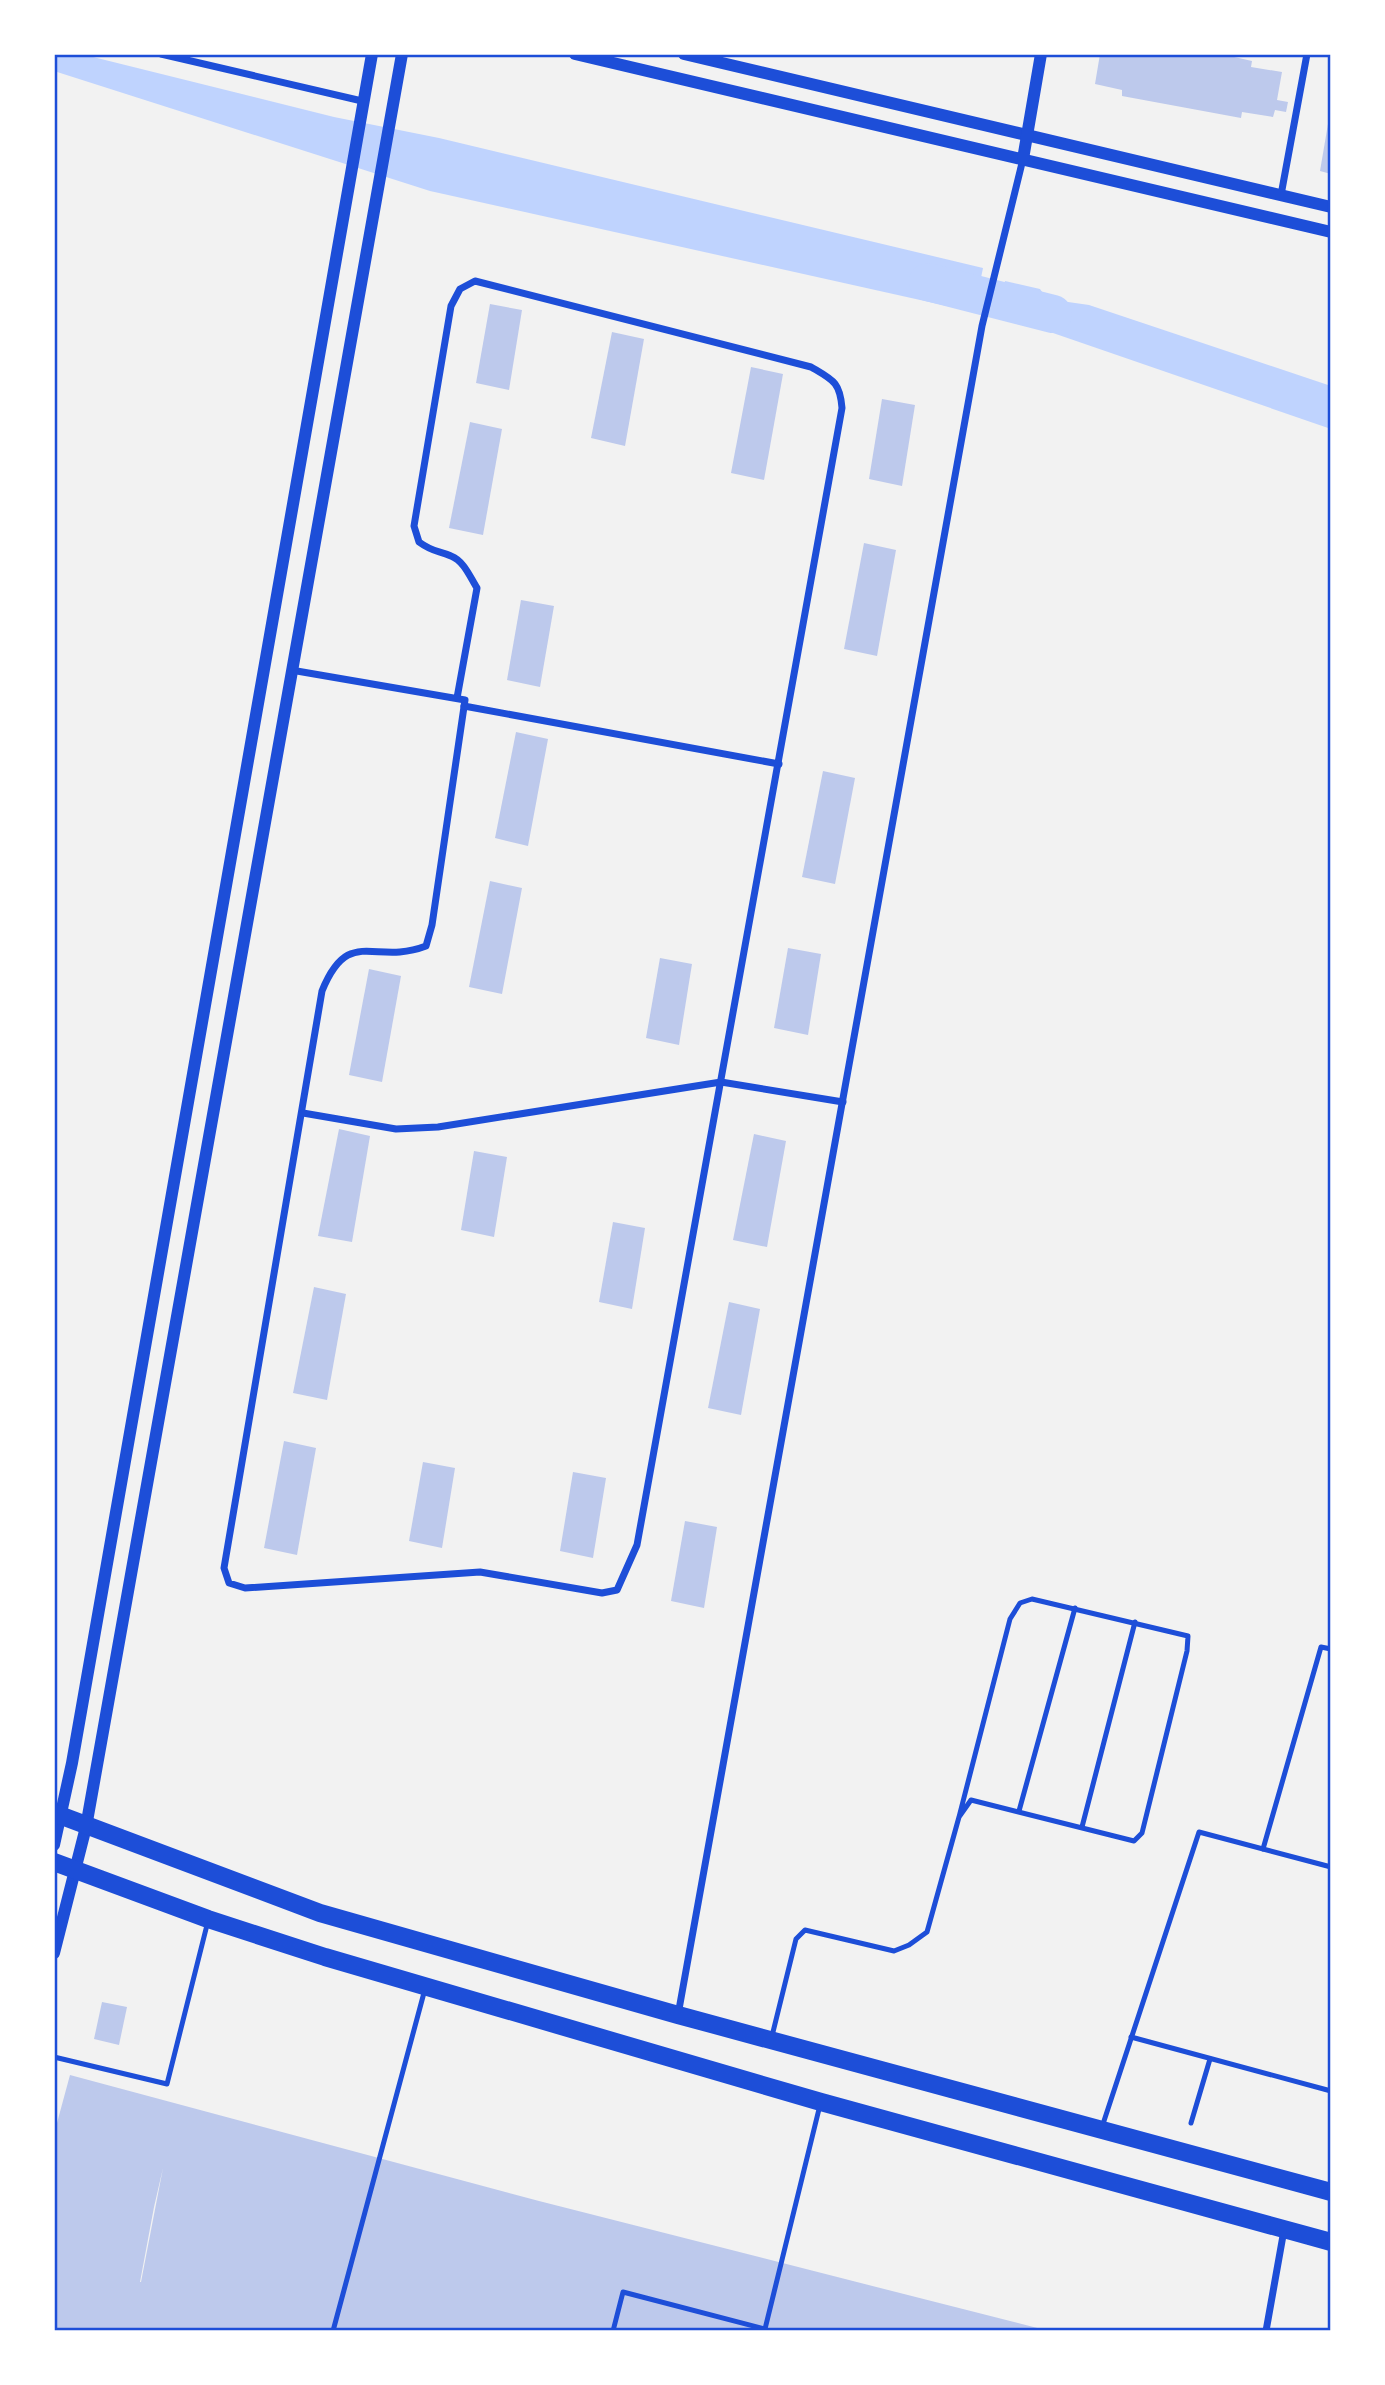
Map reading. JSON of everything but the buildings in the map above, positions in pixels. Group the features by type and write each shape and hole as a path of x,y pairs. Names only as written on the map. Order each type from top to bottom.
{"main road":[{"path":"57,1815 320,1913 678,2015 1331,2192"},
{"path":"54,1862 208,1919 425,1986 821,2102 1331,2242"}],"street":[{"path":"161,54 362,102"},
{"path":"54,1844 57,1815 372,54"},
{"path":"54,1953 86,1827 402,54"},
{"path":"575,54 1331,232"},
{"path":"684,54 1331,207"},
{"path":"678,2015 982,326 1023,159 1041,54"},
{"path":"1281,195 1307,54"},
{"path":"291,670 457,698 465,699 432,925 426,946 407,953 356,950 342,956 332,967 322,990 224,1568 229,1583 245,1588 480,1572 602,1593 617,1590 637,1545 842,408 840,389 830,378 811,367 570,303 475,281 460,289 451,306 414,526 419,542 433,553 451,555 463,565 477,588 457,698"},
{"path":"464,706 779,764"},
{"path":"303,1113 396,1129 438,1127 721,1082 843,1102"},
{"path":"1266,2331 1284,2230"}],"lane":[{"path":"771,2039 796,1939 805,1930 894,1951 909,1945 927,1932 1010,1619 1020,1603 1032,1599 1188,1636 1188,1651 1142,1833 1134,1841 971,1800 959,1817"},
{"path":"1019,1811 1075,1608"},
{"path":"1082,1827 1135,1622"},
{"path":"1264,1849 1321,1647 1331,1649"},
{"path":"1101,2130 1199,1832 1331,1867"},
{"path":"54,2057 167,2084 208,1919"},
{"path":"334,2331 425,1986"},
{"path":"1131,2037 1331,2091"},
{"path":"1191,2123 1210,2059"},
{"path":"612,2331 623,2292 768,2330 821,2102"},
{"path":"732,2331 735,2321"}],"water":[{"path":"54,54 81,54 334,117 439,138 983,268 974,312 430,191 54,71"},
{"path":"1005,281 1040,289 1047,299 1089,305 1331,386 1331,429 998,314"}],"waterway":[{"path":"928,282 1053,314"}]}
